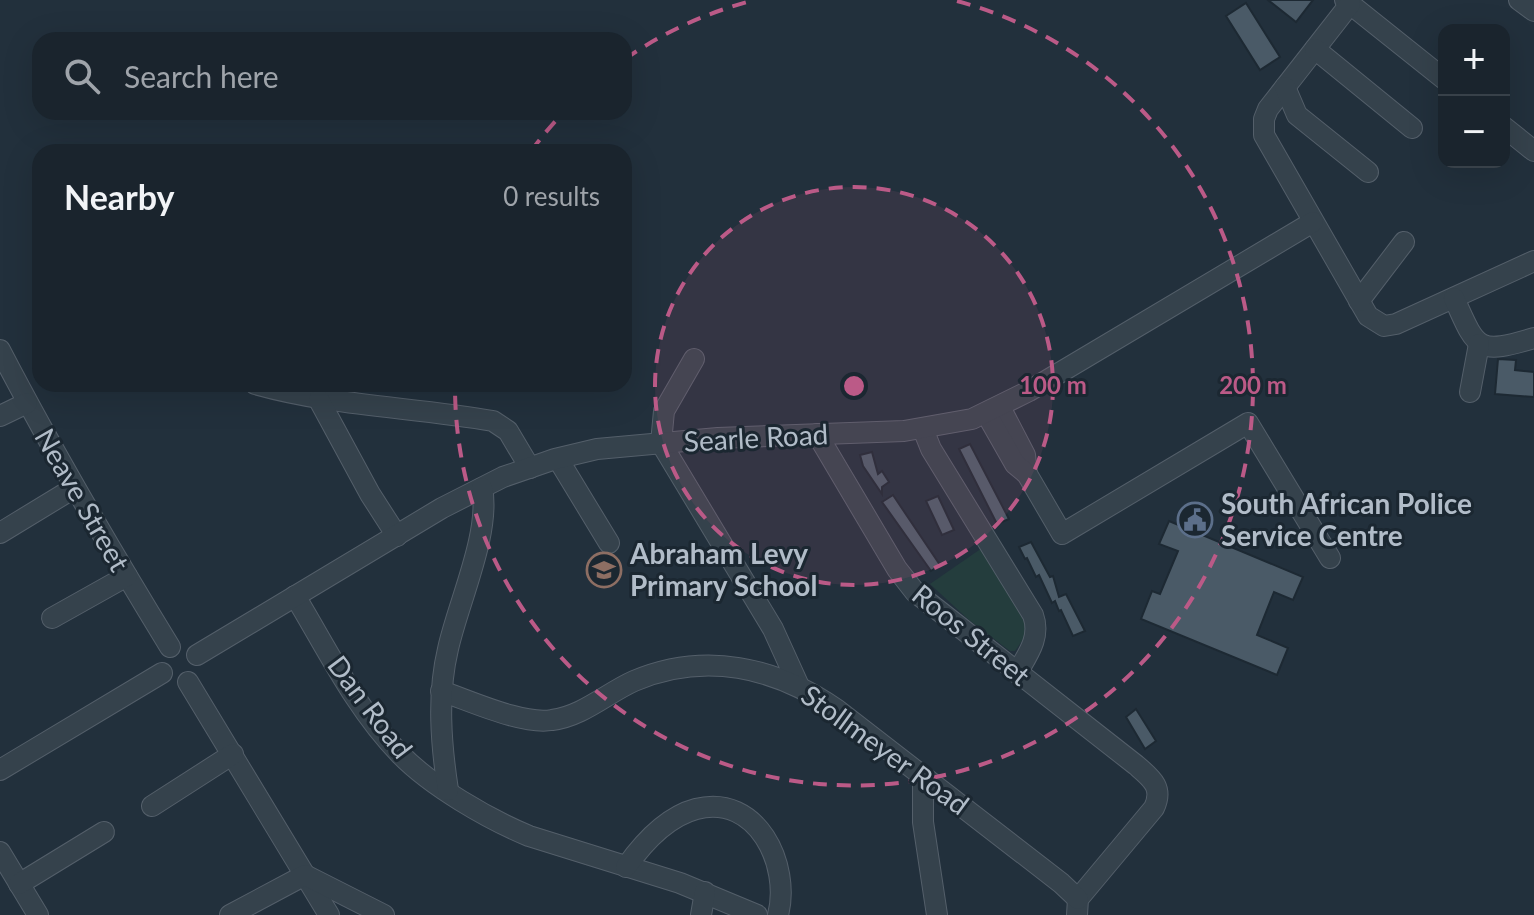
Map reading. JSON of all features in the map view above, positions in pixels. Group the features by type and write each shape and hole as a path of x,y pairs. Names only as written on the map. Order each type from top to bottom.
{"street":[{"path":"1519,0 1534,11"},
{"path":"1438,74 1348,2 1266,114 1264,135 1359,301 1372,320 1384,326 1402,322 1534,261"},
{"path":"1315,49 1412,128"},
{"path":"1285,87 1297,115 1368,172"},
{"path":"1510,132 1534,151"},
{"name":"Searle Road","path":"197,655 482,488 558,459 597,449 923,429 972,419 993,410 1313,222"},
{"path":"1359,301 1404,242"},
{"path":"1454,298 1472,337 1479,344 1503,347 1534,338"},
{"path":"1470,392 1479,344"},
{"name":"Neave Street","path":"0,350 74,488 170,647"},
{"path":"694,359 664,411 661,443 773,629 798,684"},
{"path":"287,392 319,400 382,405 493,421 508,431 530,468"},
{"path":"319,400 370,494 397,536"},
{"path":"0,416 27,403"},
{"path":"993,410 1025,455 1027,474 1062,534 1248,423 1330,558"},
{"path":"923,429 931,449 1036,621 1035,640 1017,673"},
{"name":"Roos Street","path":"817,434 905,581 927,603 1152,779 1158,789 1157,802 1078,907"},
{"path":"558,459 609,543"},
{"path":"0,533 74,488"},
{"path":"448,790 441,691 450,639 485,517 482,488"},
{"path":"52,618 127,576"},
{"name":"Dan Road","path":"295,596 351,689 387,739 418,770 505,826 705,892 757,915"},
{"path":"182,645 197,655 199,667 188,682 176,683 162,673 161,659 170,647 182,645"},
{"name":"Stollmeyer Road","path":"441,691 526,718 550,721 579,712 635,681 683,667 748,669 798,684 836,709 1061,883 1078,907"},
{"path":"0,770 162,673"},
{"path":"188,682 329,915"},
{"path":"152,806 233,754"},
{"path":"923,777 923,822 937,915"},
{"path":"626,867 646,841 674,819 709,807 736,812 760,829 771,848 781,890 778,915"},
{"path":"19,884 104,832"},
{"path":"0,852 38,915"},
{"path":"230,915 305,875"},
{"path":"305,875 384,915"},
{"path":"701,915 705,892"}],"green space":[{"path":"982,548 1028,621 1026,635 1015,651 1010,651 969,620 930,584"}],"building":[{"path":"1268,0 1313,0 1296,22"},
{"path":"1246,3 1280,57 1260,70 1226,16"},
{"path":"1498,359 1516,360 1515,370 1534,372 1534,397 1495,394"},
{"path":"970,444 1009,519 997,524 959,449"},
{"path":"872,452 878,474 882,471 889,482 882,487 882,494 863,466 860,455"},
{"path":"893,495 940,565 931,571 882,502"},
{"path":"938,496 954,530 942,535 926,501"},
{"path":"1169,521 1303,577 1293,600 1274,592 1257,635 1288,648 1277,675 1141,619 1152,591 1160,594 1178,551 1159,544"},
{"path":"1031,542 1050,577 1053,576 1059,597 1066,594 1085,631 1073,636 1061,610 1055,601 1052,603 1039,575 1036,577 1025,559 1019,547"},
{"path":"1136,709 1156,741 1145,749 1126,717"}],"place":[{"name":"South African Police Service Centre","path":"1195,520"},
{"name":"Abraham Levy Primary School","path":"604,570"}]}
